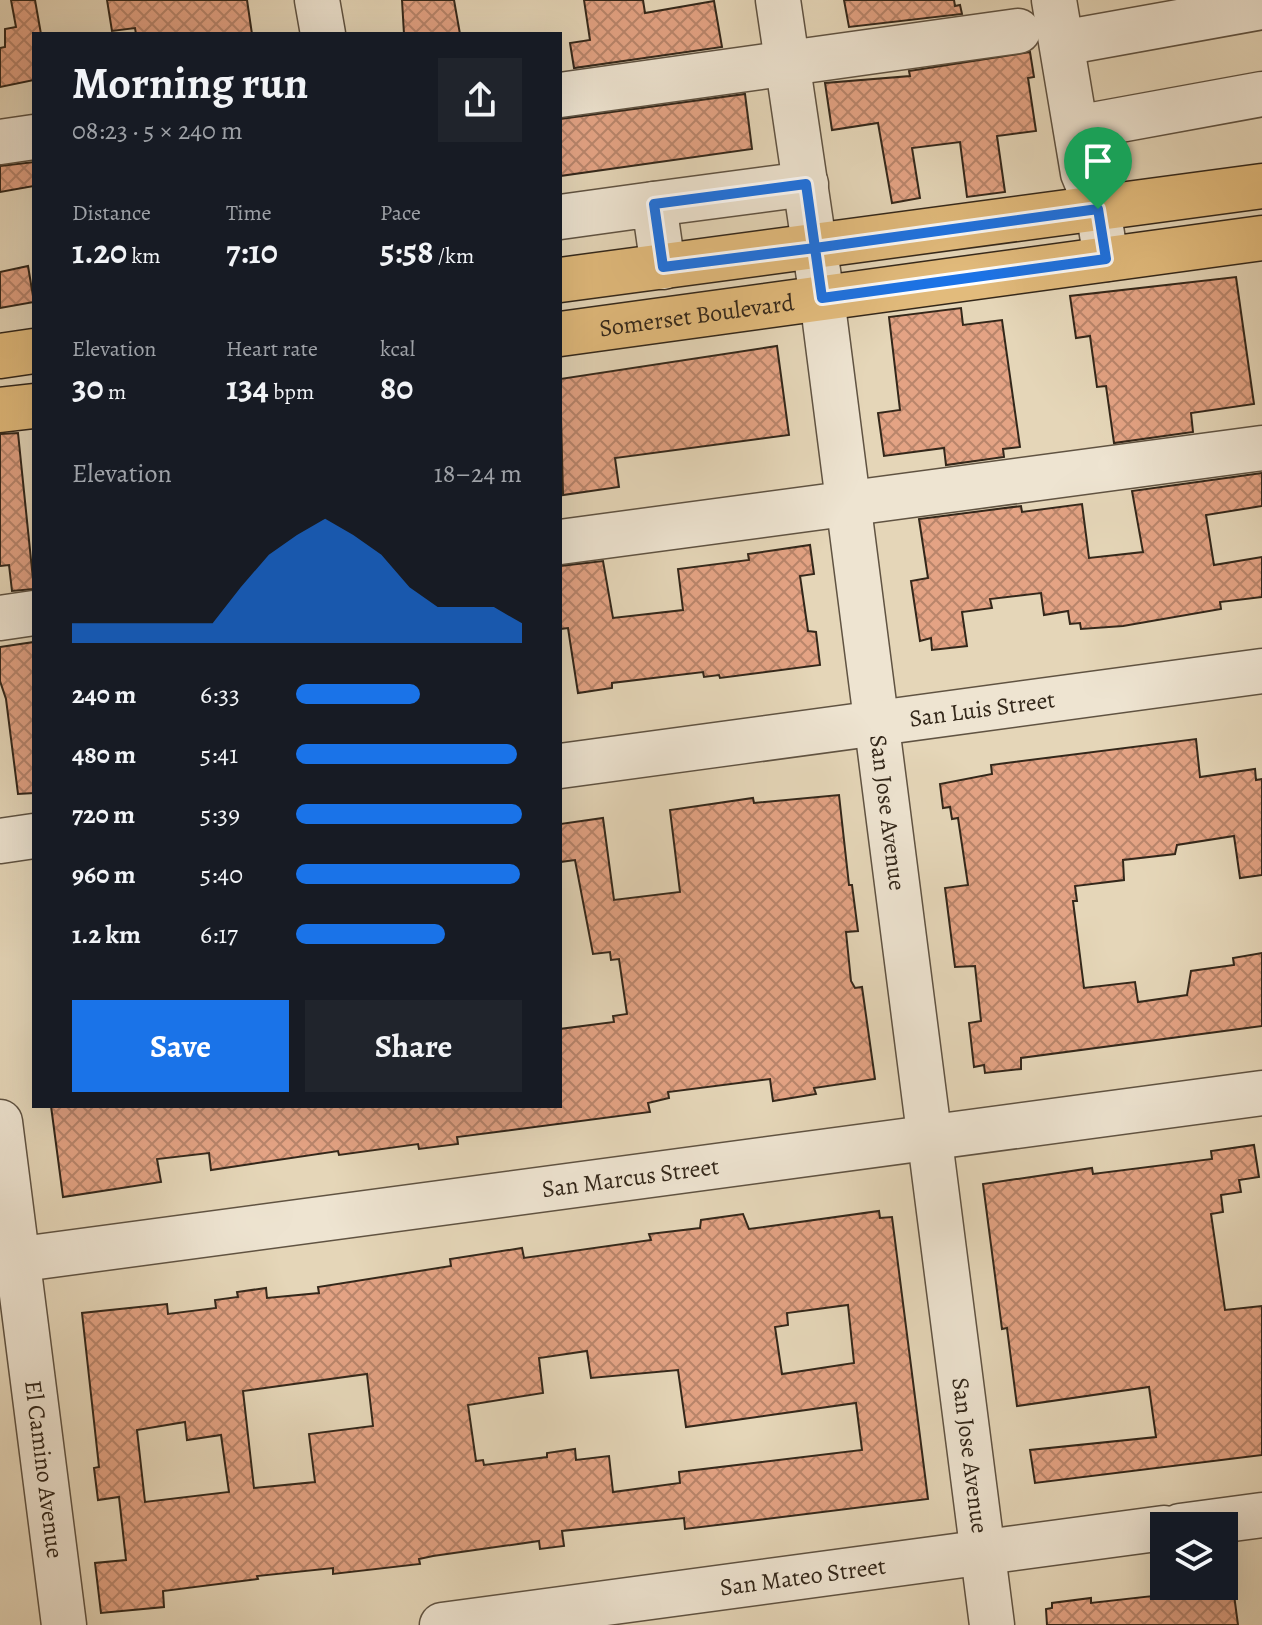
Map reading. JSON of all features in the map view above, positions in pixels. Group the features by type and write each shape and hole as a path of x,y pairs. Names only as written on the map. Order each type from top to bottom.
{"main road":[{"name":"Somerset Boulevard","path":"562,280 1262,186"},
{"name":"Somerset Boulevard","path":"562,334 1262,238"},
{"path":"0,356 32,351"},
{"path":"0,410 32,406"}],"street":[{"path":"317,0 323,32"},
{"name":"San Jose Avenue","path":"778,0 822,298 992,1625"},
{"path":"1054,0 1083,173 1098,209 1106,259"},
{"path":"1062,43 1262,7"},
{"path":"562,95 1018,31"},
{"path":"1076,128 1262,94"},
{"path":"0,142 32,137"},
{"path":"562,217 806,184"},
{"path":"654,204 663,267"},
{"path":"562,542 1262,448"},
{"path":"0,618 32,613"},
{"name":"San Luis Street","path":"562,766 1262,671"},
{"path":"0,841 32,836"},
{"name":"San Marcus Street","path":"9,1261 1262,1093"},
{"name":"El Camino Avenue","path":"0,1122 9,1261 64,1625"},
{"path":"1238,1518 1262,1515"},
{"name":"San Mateo Street","path":"442,1625 1150,1530"}],"building":[{"path":"11,0 35,0 41,32 32,32 32,80 0,87 0,48 5,47 5,29 16,27"},
{"path":"107,0 247,0 252,32 136,32 135,28 112,31"},
{"path":"402,0 454,0 460,32 404,32"},
{"path":"584,0 643,0 645,13 714,1 722,47 574,68 570,43 590,40"},
{"path":"844,0 954,0 955,6 960,5 962,14 849,27"},
{"path":"1030,52 1034,77 1028,78 1036,131 997,136 1005,192 967,197 960,142 912,148 920,198 892,203 878,123 832,130 825,83 910,76 909,71"},
{"path":"745,94 752,149 562,176 562,119"},
{"path":"32,162 32,186 0,192 0,166"},
{"path":"28,266 32,302 0,308 0,272"},
{"path":"1236,277 1254,404 1191,413 1193,432 1114,443 1106,386 1097,387 1090,336 1076,338 1070,296"},
{"path":"961,308 963,325 1002,320 1020,447 1003,449 1004,457 946,465 944,448 884,456 878,413 900,410 889,317"},
{"path":"777,346 789,435 615,458 619,487 563,495 562,379"},
{"path":"18,433 32,589 12,591 9,565 0,566 0,434"},
{"path":"1262,473 1262,506 1206,515 1214,565 1262,557 1262,597 1220,602 1221,609 1123,626 1081,629 1080,623 1070,624 1068,611 1044,615 1041,593 990,599 992,608 962,612 967,646 932,650 931,638 920,641 911,581 928,578 919,519 1021,506 1022,512 1082,504 1089,558 1143,552 1132,491"},
{"path":"810,545 814,574 800,576 808,631 816,632 820,665 720,678 719,675 704,677 703,672 612,683 612,688 578,693 568,628 562,629 562,566 603,561 613,618 683,610 678,569 749,560 748,554"},
{"path":"32,642 32,793 18,794 6,699 0,681 0,647"},
{"path":"1196,739 1200,777 1255,769 1256,780 1262,779 1262,875 1240,878 1234,836 1177,845 1175,854 1123,860 1124,880 1075,886 1077,901 1073,901 1084,988 1135,982 1138,1002 1187,995 1191,971 1234,965 1233,958 1262,953 1262,1026 1021,1058 1021,1069 985,1073 984,1065 974,1067 969,1023 981,1021 975,966 955,967 945,888 968,885 958,818 952,819 950,807 943,808 940,784 992,774 991,765"},
{"path":"839,795 849,885 852,885 858,931 846,932 851,981 855,988 862,987 875,1079 814,1088 816,1094 773,1101 770,1079 668,1092 669,1098 648,1103 650,1112 457,1137 458,1144 419,1149 418,1144 339,1155 338,1151 211,1170 209,1153 157,1159 161,1182 63,1197 51,1108 562,1108 562,1029 614,1022 613,1016 627,1014 619,959 611,960 610,952 593,954 575,860 562,862 562,824 603,818 614,900 680,892 670,810 753,798 754,803"},
{"path":"1254,1145 1259,1177 1239,1180 1241,1192 1221,1195 1223,1212 1211,1214 1225,1310 1262,1306 1262,1455 1035,1483 1030,1450 1156,1437 1149,1387 1017,1406 1007,1328 1002,1329 983,1184 1092,1168 1093,1174 1212,1159 1211,1151"},
{"path":"879,1211 880,1218 892,1217 928,1499 685,1529 684,1518 562,1531 564,1546 540,1549 539,1541 433,1556 419,1559 420,1564 333,1574 333,1568 257,1576 258,1579 163,1591 164,1607 101,1613 95,1563 126,1560 119,1497 98,1500 94,1468 99,1467 82,1313 167,1304 168,1314 216,1308 215,1300 238,1297 237,1292 266,1288 267,1298 319,1293 318,1287 451,1266 450,1259 522,1248 524,1258 651,1240 649,1234 700,1228 701,1220 743,1214 749,1229","holes":["848,1305 854,1363 782,1374 775,1327 788,1325 787,1313","587,1351 591,1378 678,1370 686,1427 856,1403 862,1450 679,1472 680,1483 613,1492 609,1456 576,1460 575,1449 547,1453 547,1457 484,1465 483,1460 476,1461 468,1405 543,1393 539,1358","367,1374 373,1426 309,1434 315,1482 254,1488 243,1391","185,1422 187,1440 221,1435 229,1492 145,1502 137,1430"]},
{"path":"1150,1596 1150,1600 1235,1600 1238,1625 1047,1625 1046,1609 1052,1608 1052,1603 1091,1598 1091,1603"}],"route":[{"path":"1098,209 815,248 806,184 654,204 663,267 815,248 822,298 1106,259 1098,209"}]}
